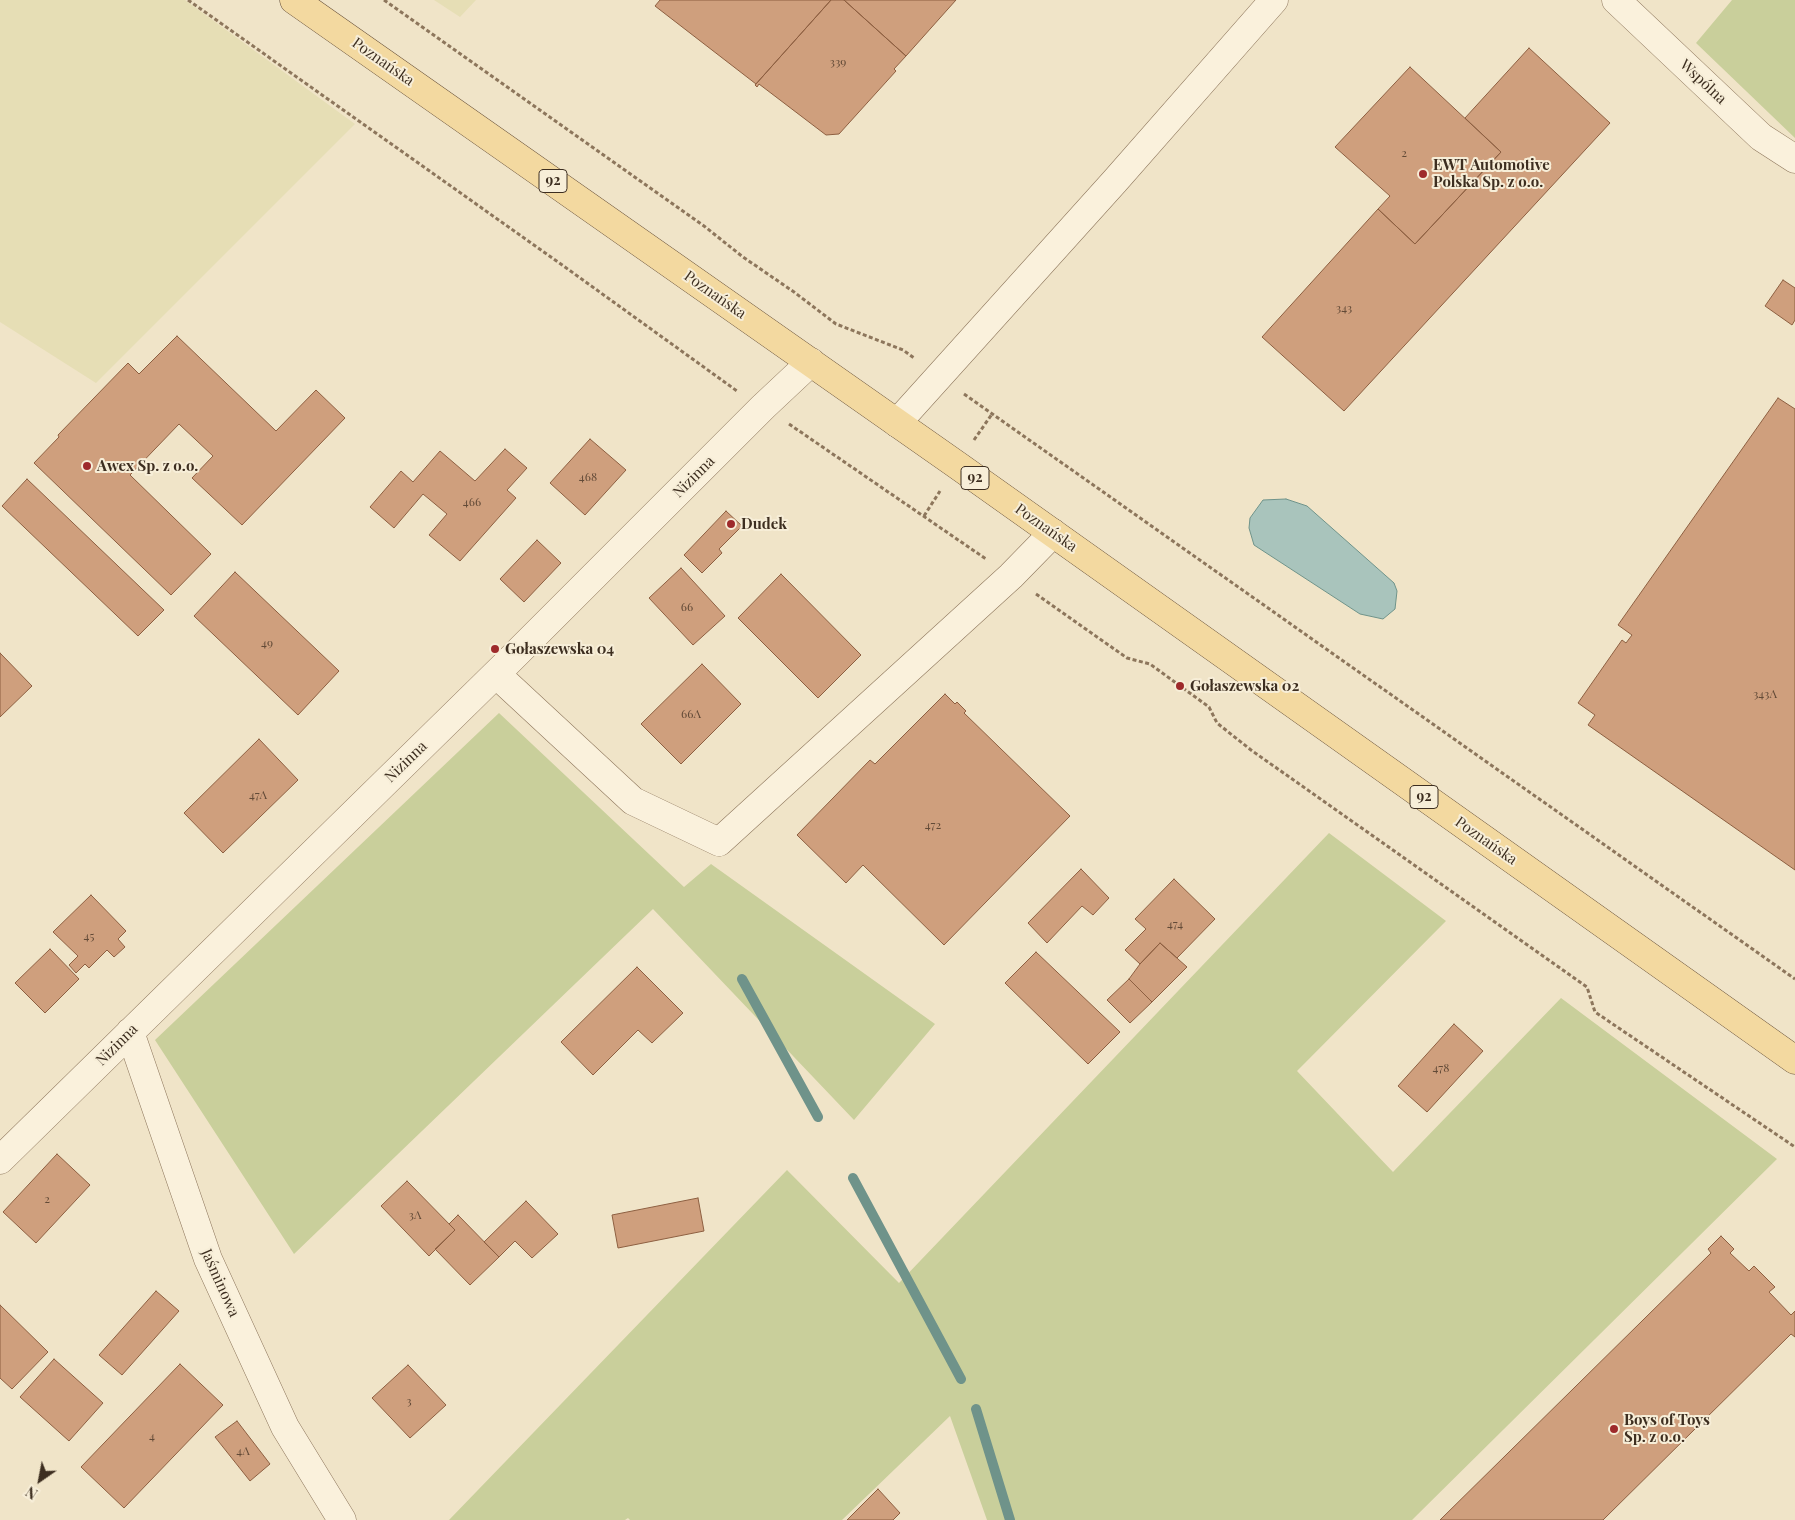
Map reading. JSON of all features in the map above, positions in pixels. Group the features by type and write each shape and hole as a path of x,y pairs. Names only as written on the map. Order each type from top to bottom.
{"main road":[{"name":"Poznańska","path":"294,0 811,362 1795,1060"}],"street":[{"path":"897,423 1115,181 1274,0"},
{"name":"Wspólna","path":"1616,0 1761,137 1795,159"},
{"name":"Nizinna","path":"0,1160 496,674 763,407 811,362"},
{"path":"496,674 632,801 719,842 1011,576 1053,533"},
{"name":"Jaśminowa","path":"130,1032 208,1260 285,1427 342,1520"}],"path":[{"path":"188,0 732,387 1011,576 1127,658 1150,664 1202,701 1209,707 1217,723 1251,750 1587,987 1596,1012 1795,1147"},
{"path":"384,0 704,226 743,257 836,324 903,350 1795,979"}],"shaded area":[{"path":"0,0 185,0 355,124 96,383 0,322"},
{"path":"434,0 476,0 460,17"}],"green space":[{"path":"1732,0 1795,0 1795,138 1696,43"},
{"path":"499,713 684,887 711,864 935,1024 854,1120 653,909 294,1254 155,1040"},
{"path":"1329,833 1446,921 1297,1071 1393,1172 1561,998 1777,1159 1412,1520 987,1520 950,1416 842,1520 630,1520 628,1518 625,1520 449,1520 787,1170 899,1283"}],"water":[{"path":"1286,499 1307,506 1394,583 1397,591 1395,609 1383,619 1360,614 1254,545 1249,528 1250,518 1263,500"}],"building":[{"path":"660,0 831,0 756,84 655,6"},
{"path":"831,0 844,0 906,56 894,69 896,71 839,134 826,135 759,84 757,87 755,85"},
{"path":"844,0 956,0 906,56"},
{"path":"1529,48 1610,123 1344,411 1262,337 1378,209 1415,244 1501,152 1465,118"},
{"name":"EWT Automotive Polska Sp. z o.o.","path":"1410,67 1501,152 1415,244 1378,209 1390,196 1335,147"},
{"path":"1783,280 1795,288 1795,320 1792,325 1765,306"},
{"name":"Awex Sp. z o.o.","path":"177,336 276,431 316,390 345,418 242,525 192,478 213,456 179,424 130,475 211,554 171,595 34,463 59,437 58,435 128,363 139,374"},
{"path":"1778,398 1795,409 1795,870 1588,725 1595,715 1578,703 1622,640 1626,643 1632,635 1618,625"},
{"path":"590,439 626,470 585,515 550,483"},
{"path":"505,449 527,468 507,490 516,498 460,561 429,535 447,514 423,494 394,528 370,507 401,471 413,482 440,451 475,481"},
{"path":"27,479 164,610 138,636 2,506"},
{"path":"726,511 742,526 719,549 722,553 702,573 684,555"},
{"path":"537,540 561,563 524,602 500,579"},
{"path":"681,568 725,616 693,645 649,598"},
{"path":"235,572 339,671 298,715 194,616"},
{"path":"781,574 861,655 818,698 738,618"},
{"path":"0,653 32,686 0,717"},
{"path":"702,664 741,704 681,764 641,724"},
{"path":"945,694 955,704 957,702 966,711 964,713 1070,816 944,945 863,865 846,883 797,835 870,760 875,764"},
{"path":"259,739 298,780 223,853 184,813"},
{"path":"1081,869 1109,898 1093,915 1082,906 1047,943 1028,923"},
{"path":"1174,879 1215,919 1177,958 1160,943 1140,964 1125,950 1146,929 1135,919"},
{"path":"91,895 126,931 118,939 125,947 114,957 107,950 89,968 85,964 76,973 69,965 78,956 53,932"},
{"path":"1160,943 1187,967 1152,1002 1129,979"},
{"path":"50,949 79,979 45,1013 15,983"},
{"path":"1036,952 1120,1032 1088,1064 1005,983"},
{"path":"637,967 683,1013 652,1043 638,1030 593,1075 561,1042"},
{"path":"1129,979 1152,1002 1130,1023 1107,1000"},
{"path":"1454,1024 1483,1051 1427,1112 1398,1086"},
{"path":"57,1154 90,1185 36,1243 3,1212"},
{"path":"407,1181 455,1230 429,1256 381,1206"},
{"path":"698,1198 704,1231 618,1248 612,1215"},
{"path":"526,1201 558,1234 532,1258 515,1241 499,1257 484,1242"},
{"path":"458,1215 499,1257 470,1285 435,1249 455,1230 449,1224"},
{"name":"Boys of Toys Sp. z o.o.","path":"1721,1236 1734,1249 1730,1253 1749,1271 1754,1266 1775,1287 1769,1292 1791,1315 1795,1311 1795,1337 1791,1334 1603,1520 1440,1520 1711,1253 1708,1249"},
{"path":"156,1291 179,1311 122,1375 99,1355"},
{"path":"0,1305 48,1352 12,1389 0,1378"},
{"path":"54,1359 103,1403 69,1441 20,1397"},
{"path":"180,1364 223,1405 124,1508 81,1467"},
{"path":"408,1365 446,1405 410,1438 372,1398"},
{"path":"237,1421 270,1464 250,1481 215,1437"},
{"path":"878,1489 900,1513 893,1520 847,1520"}],"waterway":[{"path":"742,979 818,1117"},
{"path":"853,1178 961,1379"},
{"path":"976,1409 1010,1520"}],"place":[{"name":"EWT Automotive Polska Sp. z o.o.","path":"1423,174"},
{"name":"Awex Sp. z o.o.","path":"87,466"},
{"name":"Dudek","path":"731,524"},
{"name":"Gołaszewska 04","path":"495,649"},
{"name":"Gołaszewska 02","path":"1180,686"},
{"name":"Boys of Toys Sp. z o.o.","path":"1614,1429"}]}
